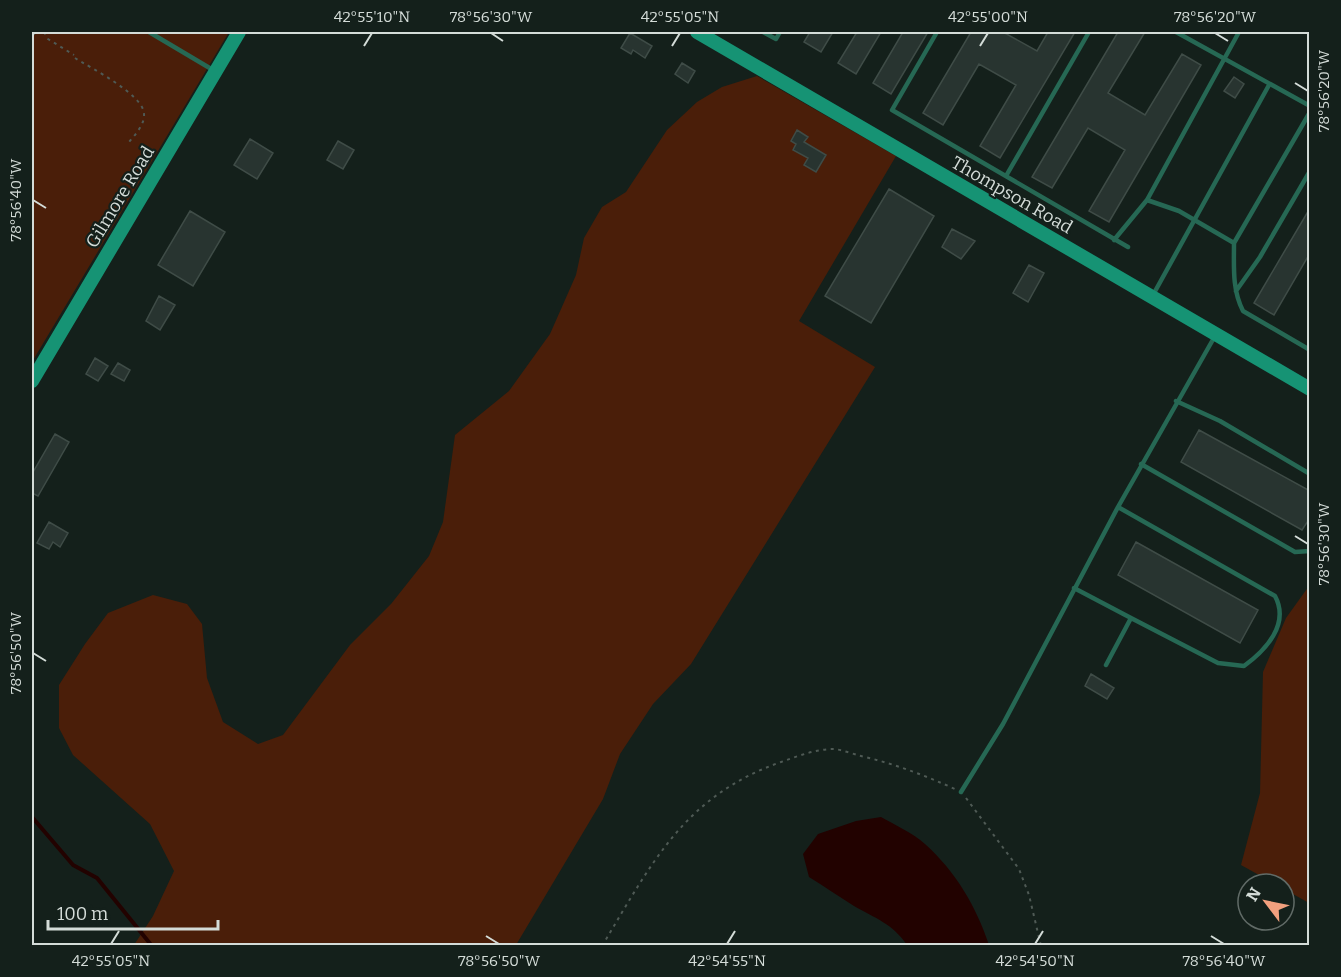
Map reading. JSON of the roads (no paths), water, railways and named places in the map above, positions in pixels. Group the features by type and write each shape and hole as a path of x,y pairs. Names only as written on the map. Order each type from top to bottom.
{"main road":[{"name":"Gilmore Road","path":"32,381 239,32"},
{"name":"Thompson Road","path":"697,32 1310,389"}],"lane":[{"path":"150,32 216,71"},
{"path":"763,32 776,39 780,32"},
{"path":"937,32 892,110 1128,247"},
{"path":"1006,176 1089,32"},
{"path":"1176,32 1310,106"},
{"path":"1114,240 1146,200 1239,32"},
{"path":"1151,297 1269,85"},
{"path":"1310,112 1234,243 1236,291 1243,311 1310,350"},
{"path":"1236,291 1260,257 1310,171"},
{"path":"1146,200 1194,219 1234,243"},
{"path":"962,792 1003,724 1141,464 1215,335"},
{"path":"1176,401 1220,421 1310,474"},
{"path":"1141,464 1295,552 1310,551"},
{"path":"1074,588 1218,663 1244,666 1262,652 1275,634 1279,610 1275,596 1118,507"},
{"path":"1106,665 1131,618"}],"waterway":[{"path":"32,817 73,865 97,878 152,946"}]}
